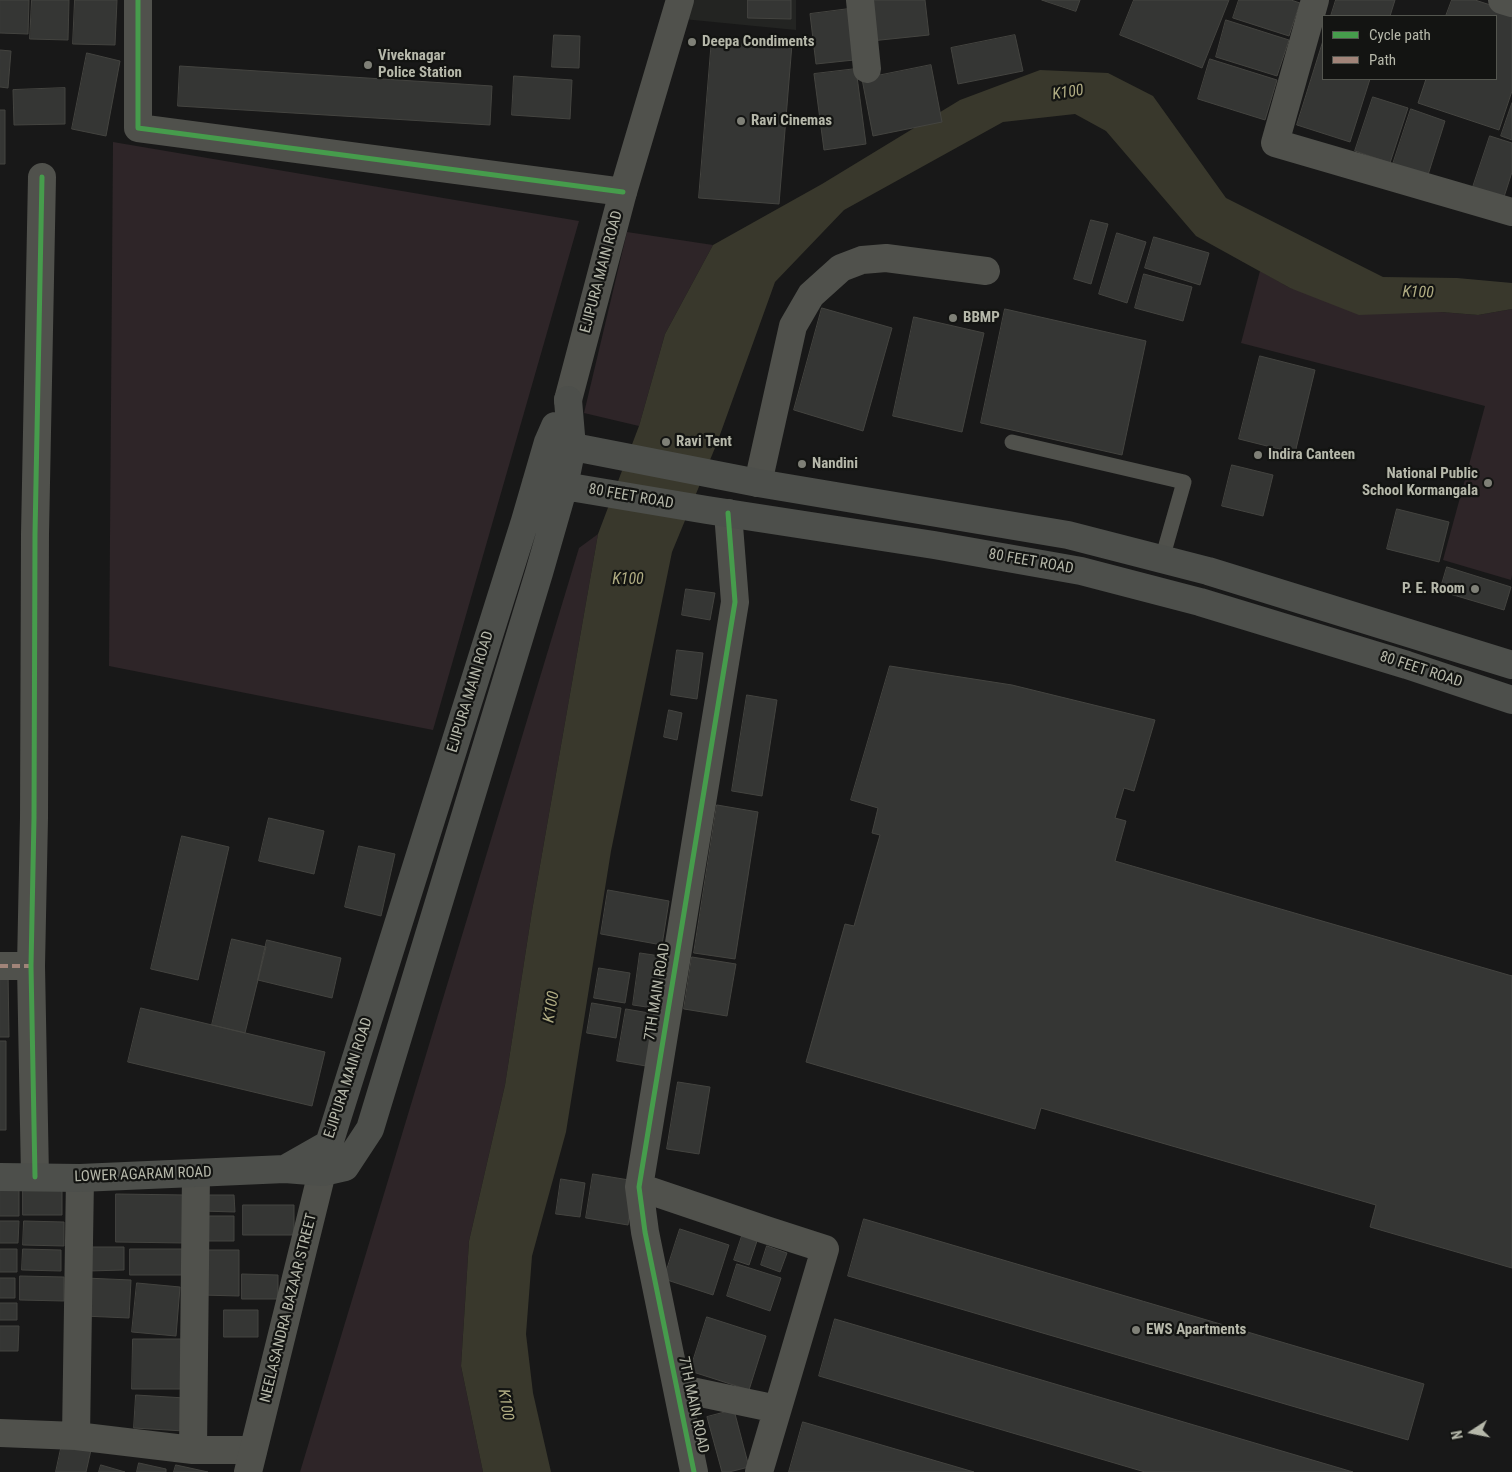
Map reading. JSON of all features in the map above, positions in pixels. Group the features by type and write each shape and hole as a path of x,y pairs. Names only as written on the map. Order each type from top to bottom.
{"main road":[{"name":"EJIPURA MAIN ROAD","path":"285,1169 323,1172 345,1167 370,1129 564,486 560,444 568,400"},
{"name":"EJIPURA MAIN ROAD","path":"285,1169 329,1144 536,483 560,444"},
{"name":"80 FEET ROAD","path":"560,444 758,483 1068,535 1208,571 1512,665"},
{"name":"80 FEET ROAD","path":"536,483 606,492 717,512 934,545 1081,571 1200,602 1407,665 1512,700"},
{"path":"1200,602 1208,571"},
{"path":"1407,665 1421,636"},
{"path":"394,940 425,948"},
{"name":"LOWER AGARAM ROAD","path":"0,1177 80,1178 285,1169"}],"street":[{"path":"138,0 138,128 623,192"},
{"name":"EJIPURA MAIN ROAD","path":"568,400 623,192 680,0"},
{"path":"860,0 867,69"},
{"path":"1315,0 1275,143 1512,212"},
{"path":"1502,0 1512,3"},
{"path":"35,1177 31,966 34,818 34,534 42,177"},
{"path":"758,483 793,326 811,295 841,268 862,260 886,258 986,271"},
{"name":"7TH MAIN ROAD","path":"694,1472 645,1232 639,1186 735,602 717,512"},
{"path":"0,966 31,966"},
{"name":"NEELASANDRA BAZAAR STREET","path":"250,1461 329,1144"},
{"path":"193,1450 196,1174"},
{"path":"76,1436 80,1178"},
{"path":"639,1186 825,1249 759,1472"},
{"path":"677,1388 777,1409"},
{"path":"0,1432 76,1436 193,1450 250,1461"}],"lane":[{"path":"1012,442 1184,482 1162,559"}],"shaded area":[{"path":"688,0 796,0 796,30 683,19"},
{"path":"113,142 579,221 433,730 109,666"},
{"path":"627,232 713,245 665,334 639,426 584,413"},
{"path":"1260,271 1290,288 1441,312 1478,315 1512,309 1511,580 1443,560 1485,406 1241,343"},
{"path":"598,534 532,911 505,1085 469,1241 461,1366 483,1472 300,1472 579,548"}],"water":[{"name":"K100","path":"1040,70 1108,73 1153,96 1226,198 1383,277 1457,278 1512,283 1512,309 1478,315 1441,312 1359,315 1290,288 1196,236 1106,131 1075,114 1003,122 844,210 775,282 717,443 672,552 611,851 566,1132 532,1256 526,1334 533,1393 551,1472 483,1472 461,1366 469,1241 505,1085 532,911 598,534 639,426 665,334 713,245 822,184 960,100"}],"building":[{"path":"0,0 29,0 28,34 0,33"},
{"path":"32,0 69,0 68,40 30,39"},
{"path":"75,0 117,0 115,45 73,44"},
{"path":"748,0 791,0 791,19 748,18"},
{"path":"867,0 925,0 929,35 871,41"},
{"path":"1042,0 1080,0 1076,11"},
{"path":"1134,0 1229,0 1202,68 1120,35"},
{"path":"1239,0 1291,0 1300,3 1289,36 1233,18"},
{"path":"1336,0 1395,0 1390,15 1331,15"},
{"path":"1452,0 1475,0 1512,12 1512,91 1499,130 1418,103 1426,80 1497,80 1497,15 1446,15"},
{"path":"849,9 854,60 816,64 810,14"},
{"path":"1226,20 1289,40 1277,76 1216,57"},
{"path":"554,35 580,36 579,68 552,67"},
{"path":"1015,35 1023,71 958,84 951,48"},
{"path":"712,38 792,44 779,204 699,198"},
{"path":"1322,44 1322,80 1370,80 1350,142 1297,125"},
{"path":"0,50 11,51 8,88 0,87"},
{"path":"87,53 120,61 106,136 72,129"},
{"path":"1210,59 1277,80 1265,120 1198,99"},
{"path":"931,65 942,122 873,136 862,79"},
{"path":"180,66 492,86 490,125 178,106"},
{"path":"856,69 866,144 824,150 814,74"},
{"path":"514,76 572,80 570,119 512,115"},
{"path":"65,88 65,124 14,125 13,90"},
{"path":"1373,97 1408,108 1390,163 1355,151"},
{"path":"1512,103 1512,140 1501,136"},
{"path":"1411,109 1445,121 1428,175 1393,164"},
{"path":"0,110 5,110 5,164 0,164"},
{"path":"1490,136 1512,143 1512,172 1504,197 1473,187"},
{"path":"1091,220 1108,224 1091,284 1074,279"},
{"path":"1117,233 1146,242 1127,303 1099,294"},
{"path":"1154,237 1209,253 1200,285 1145,268"},
{"path":"1144,274 1192,287 1183,321 1135,308"},
{"path":"822,308 892,328 863,431 794,410"},
{"path":"1005,309 1146,341 1122,455 981,423"},
{"path":"914,317 984,333 962,432 893,416"},
{"path":"1260,356 1315,370 1295,453 1239,439"},
{"path":"1232,465 1273,475 1263,516 1222,506"},
{"path":"1397,509 1449,522 1439,562 1387,549"},
{"name":"P. E. Room","path":"1447,567 1511,587 1504,610 1440,591"},
{"path":"686,589 715,593 710,620 682,615"},
{"path":"677,650 703,653 697,699 671,695"},
{"path":"890,666 1012,685 1155,720 1134,791 1124,788 1115,818 1126,821 1115,861 1512,976 1512,1268 1370,1227 1376,1205 1041,1108 1035,1129 806,1062 845,924 854,926 880,835 872,833 878,808 851,800"},
{"path":"747,695 777,700 762,796 732,791"},
{"path":"669,710 682,713 677,740 664,737"},
{"path":"717,805 758,812 735,959 694,953"},
{"path":"269,818 324,831 314,874 259,861"},
{"path":"182,836 229,847 198,980 151,969"},
{"path":"359,846 395,854 381,916 345,907"},
{"path":"608,890 669,901 662,945 601,934"},
{"path":"232,939 266,947 245,1033 212,1025"},
{"path":"267,940 341,958 332,998 258,980"},
{"path":"640,953 667,957 660,1009 633,1005"},
{"path":"692,957 736,964 727,1016 684,1009"},
{"path":"599,968 630,973 625,1003 594,998"},
{"path":"0,971 8,971 9,1037 0,1037"},
{"path":"592,1003 621,1008 616,1038 587,1033"},
{"path":"141,1008 325,1052 312,1106 128,1062"},
{"path":"626,1009 655,1014 646,1066 617,1061"},
{"path":"0,1041 6,1041 6,1130 0,1130"},
{"path":"678,1082 710,1087 699,1154 667,1149"},
{"path":"593,1174 635,1181 628,1225 586,1218"},
{"path":"561,1179 585,1183 580,1217 556,1214"},
{"path":"0,1186 19,1187 19,1216 0,1216"},
{"path":"23,1186 62,1187 62,1215 23,1215"},
{"path":"116,1194 186,1195 185,1243 116,1242"},
{"path":"201,1195 234,1195 235,1212 201,1211"},
{"path":"243,1205 294,1205 294,1235 243,1235"},
{"path":"199,1216 234,1216 234,1241 199,1241"},
{"name":"EWS Apartments","path":"864,1219 1424,1384 1408,1440 848,1276"},
{"path":"0,1221 19,1221 18,1243 0,1243"},
{"path":"24,1221 64,1222 64,1246 23,1245"},
{"path":"680,1229 729,1245 713,1295 664,1279"},
{"path":"744,1230 759,1235 749,1265 734,1260"},
{"path":"767,1246 787,1253 780,1272 761,1265"},
{"path":"89,1247 124,1247 124,1270 89,1271"},
{"path":"0,1249 17,1249 17,1272 0,1272"},
{"path":"23,1249 61,1250 61,1271 22,1270"},
{"path":"130,1249 185,1249 185,1275 130,1275"},
{"path":"201,1250 239,1250 239,1296 201,1295"},
{"path":"737,1264 781,1278 770,1311 727,1296"},
{"path":"242,1274 278,1275 278,1299 242,1299"},
{"path":"20,1276 64,1277 64,1301 20,1300"},
{"path":"0,1278 15,1278 15,1298 0,1298"},
{"path":"85,1278 131,1280 129,1318 83,1316"},
{"path":"137,1283 180,1287 176,1336 132,1332"},
{"path":"0,1303 17,1303 17,1320 0,1320"},
{"path":"224,1310 258,1310 258,1337 224,1337"},
{"path":"707,1317 766,1336 749,1390 690,1371"},
{"path":"835,1319 1353,1472 1145,1472 819,1376"},
{"path":"0,1326 19,1326 18,1351 0,1351"},
{"path":"133,1339 181,1339 181,1389 132,1389"},
{"path":"136,1395 185,1398 184,1431 134,1428"},
{"path":"734,1410 749,1467 722,1472 707,1417"},
{"path":"803,1422 974,1472 789,1472"},
{"path":"62,1444 91,1450 86,1472 56,1472"},
{"path":"139,1463 166,1469 166,1472 137,1472"},
{"path":"101,1465 125,1472 99,1472"},
{"path":"176,1465 208,1472 174,1472"}],"marked path":[{"path":"0,966 31,966"}],"cycle path":[{"path":"138,0 138,128 623,192"},
{"path":"35,1177 31,966 34,818 35,534 42,177"},
{"path":"694,1472 645,1232 639,1187 735,602 728,513"}],"place":[{"name":"Deepa Condiments","path":"692,42"},
{"name":"Viveknagar Police Station","path":"368,65"},
{"name":"Ravi Cinemas","path":"741,121"},
{"name":"BBMP","path":"953,318"},
{"name":"Ravi Tent","path":"666,442"},
{"name":"Indira Canteen","path":"1258,455"},
{"name":"Nandini","path":"802,464"},
{"name":"National Public School Kormangala","path":"1488,483"},
{"name":"P. E. Room","path":"1475,589"},
{"name":"EWS Apartments","path":"1136,1330"}]}
